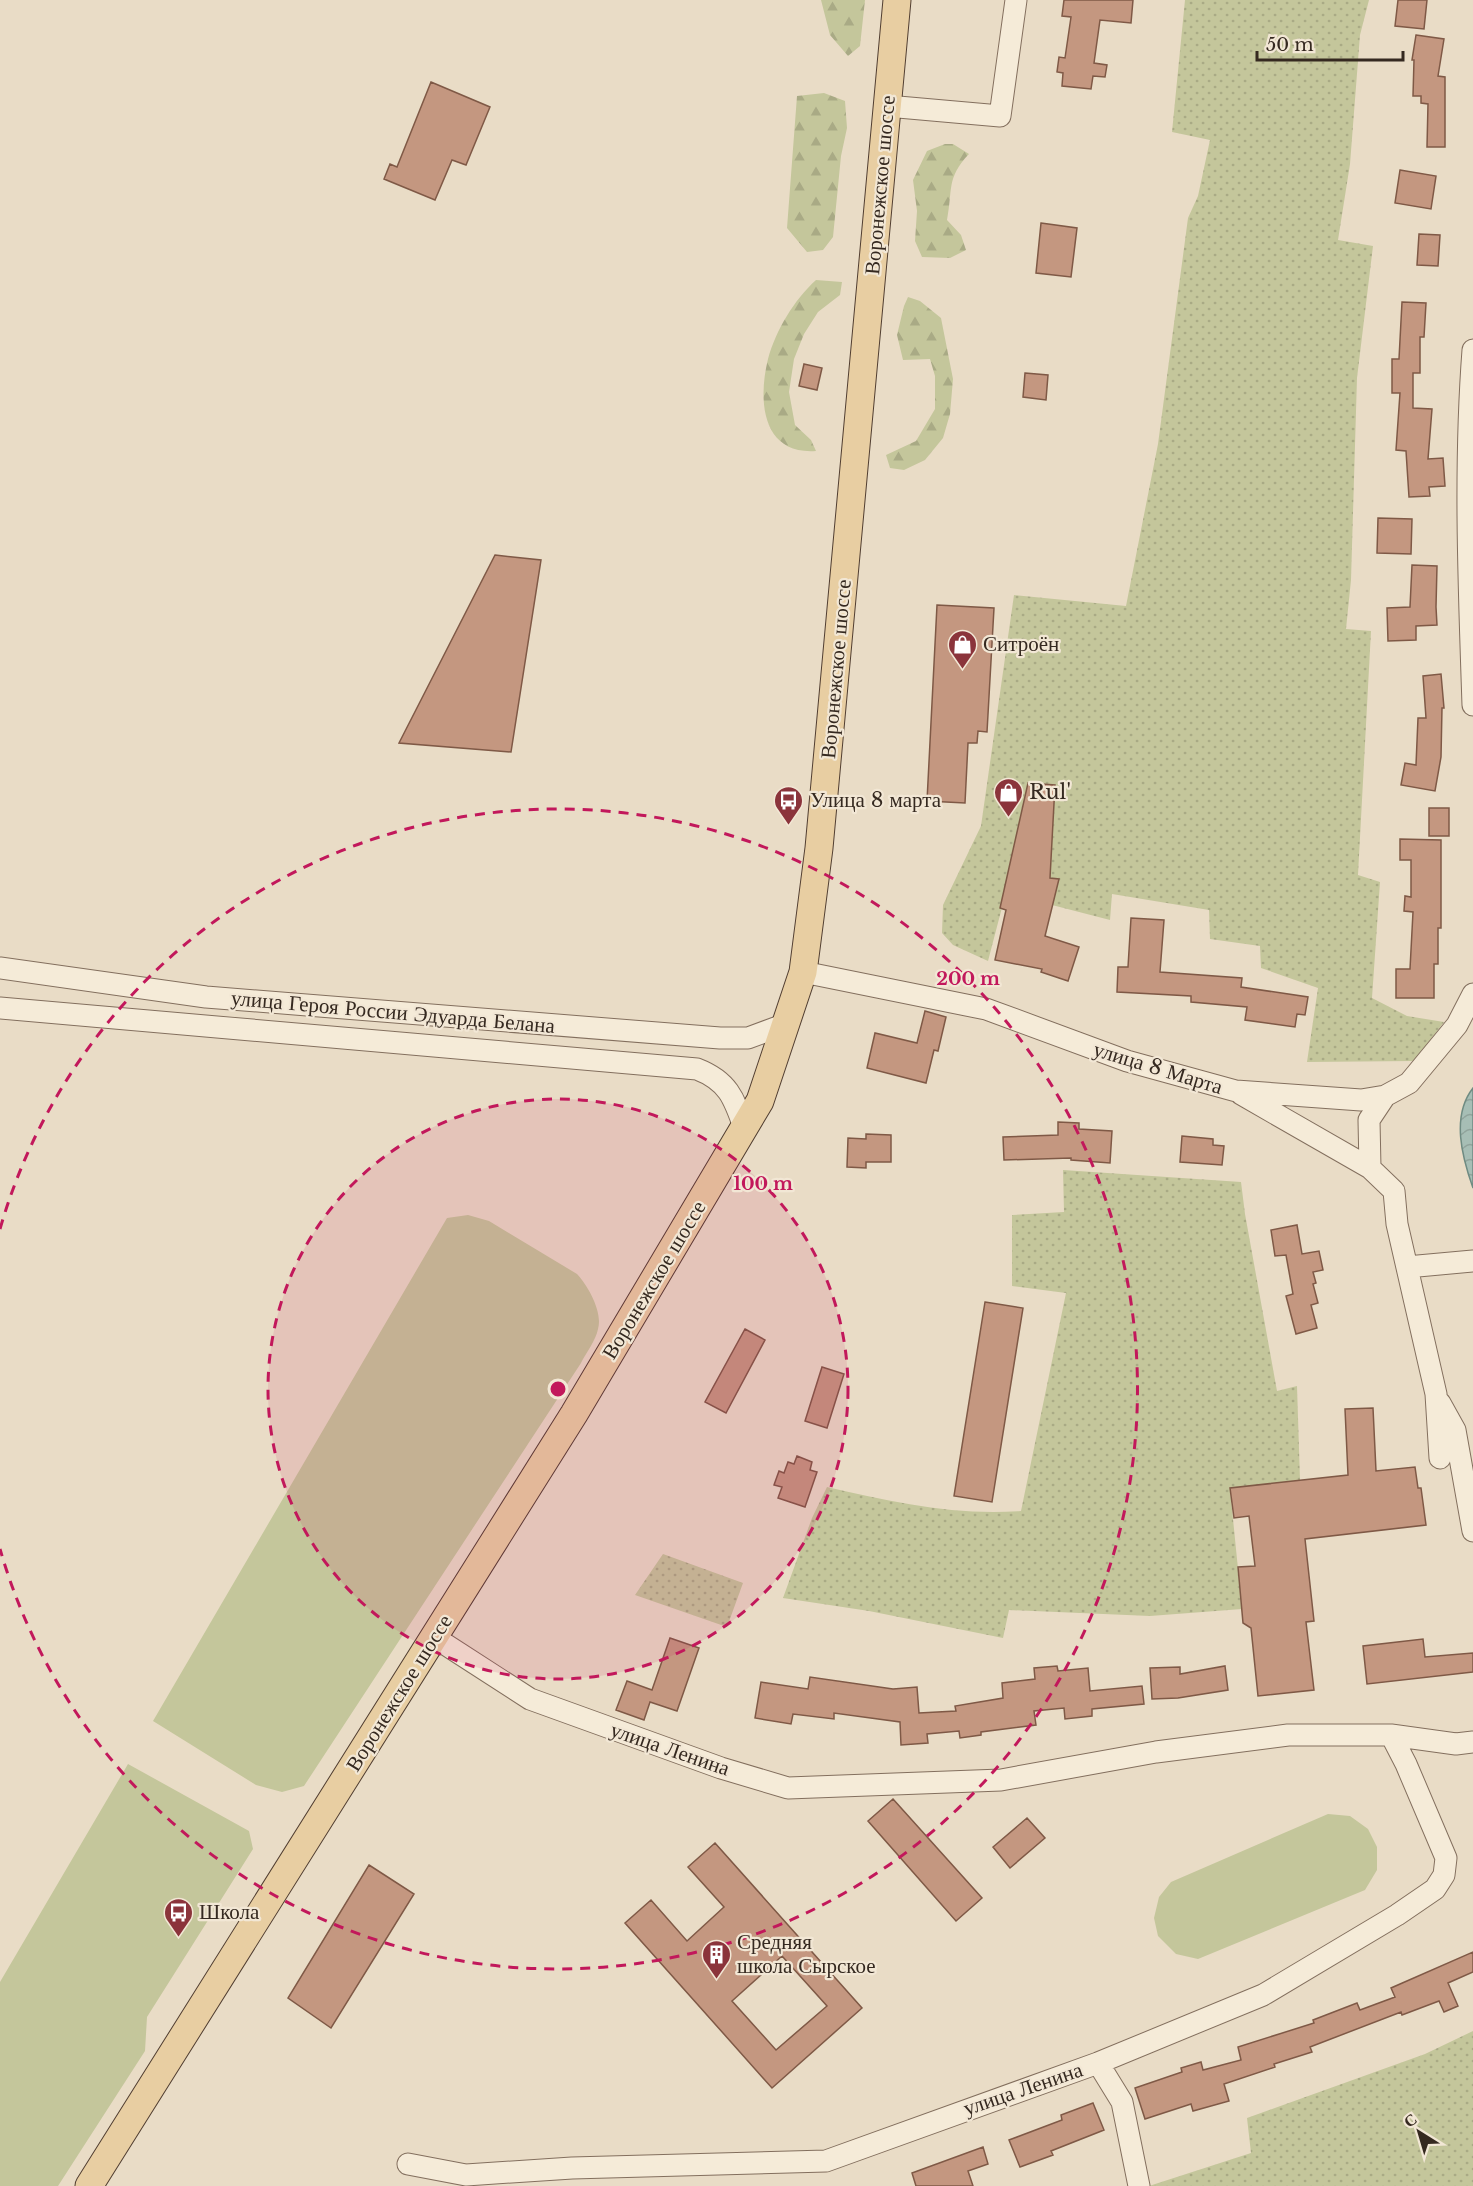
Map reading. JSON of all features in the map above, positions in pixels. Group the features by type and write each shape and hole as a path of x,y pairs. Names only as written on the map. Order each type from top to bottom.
{"main road":[{"name":"Воронежское шоссе","path":"89,2186 574,1414 760,1101 803,972 819,848 897,0"}],"street":[{"path":"887,105 1000,116 1016,0"},
{"path":"1473,350 1469,401 1467,514 1473,705"},
{"name":"улица Героя России Эдуарда Белана","path":"0,968 206,997 720,1038 748,1038 786,1024"},
{"name":"улица 8 Марта","path":"803,972 986,1009 1127,1061 1236,1091 1361,1100 1385,1096 1409,1083 1457,1024 1473,994"},
{"name":"улица Героя России Эдуарда Белана","path":"0,1008 698,1069 712,1075 726,1087 735,1101 744,1127"},
{"path":"1236,1091 1370,1168 1395,1191 1397,1224 1436,1394 1440,1458"},
{"path":"1370,1168 1369,1120 1385,1096"},
{"path":"1407,1267 1473,1261"},
{"path":"1436,1394 1455,1430 1473,1531"},
{"name":"улица Ленина","path":"434,1637 530,1700 720,1768 788,1788 1001,1780 1156,1752 1288,1735 1391,1735 1456,1744 1473,1742"},
{"name":"улица Ленина","path":"408,2164 466,2175 572,2168 826,2161 1098,2063 1263,1995 1397,1915 1435,1889 1444,1875 1446,1858 1406,1764 1391,1735"},
{"path":"1098,2063 1122,2102 1139,2186"}],"green space":[{"path":"821,0 865,0 860,46 848,56 830,35"},
{"path":"1185,0 1369,0 1360,35 1350,164 1338,240 1373,246 1357,378 1351,580 1346,629 1371,631 1358,875 1380,882 1372,998 1407,1016 1444,1022 1414,1061 1307,1062 1318,988 1261,968 1260,946 1210,939 1209,910 1112,894 1110,920 1005,896 988,961 953,945 942,933 943,905 981,826 1014,595 1126,606 1158,444 1188,218 1198,196 1210,140 1172,132"},
{"path":"824,93 845,101 847,128 841,156 833,237 823,250 807,252 787,228 797,96"},
{"path":"945,144 953,144 969,154 954,178 947,220 961,235 966,250 950,258 922,257 915,241 917,211 913,180 927,151"},
{"path":"816,280 842,282 840,295 818,312 804,334 794,359 789,392 795,425 811,440 816,451 798,450 784,444 774,434 764,407 764,391 768,359 776,337 793,306"},
{"path":"908,297 920,301 941,318 953,379 950,414 943,438 925,460 904,470 890,468 886,455 916,441 935,409 935,376 930,359 903,360 897,335"},
{"path":"1063,1170 1241,1182 1277,1391 1297,1386 1300,1480 1230,1489 1242,1609 1150,1616 1009,1610 1003,1638 869,1611 783,1598 812,1518 827,1487 899,1503 948,1510 1021,1511 1066,1293 1012,1286 1012,1215 1064,1212"},
{"path":"468,1215 489,1221 577,1274 586,1285 596,1307 599,1322 597,1333 581,1363 304,1786 282,1792 256,1785 153,1721 447,1218"},
{"path":"663,1554 743,1583 727,1627 635,1595"},
{"path":"128,1764 249,1831 253,1849 147,2017 145,2051 58,2186 0,2186 0,1982"},
{"path":"1328,1814 1350,1816 1368,1829 1377,1847 1377,1870 1365,1890 1198,1959 1176,1954 1158,1936 1154,1918 1159,1897 1171,1882"},
{"path":"1473,2031 1473,2186 1149,2186 1251,2153 1247,2118 1425,2054"}],"water":[{"path":"1473,1088 1473,1188 1462,1150 1460,1124 1466,1099"}],"building":[{"path":"1064,0 1133,0 1131,23 1100,20 1094,63 1107,65 1105,77 1093,76 1091,89 1062,86 1063,73 1057,72 1059,57 1065,58 1071,17 1062,16"},
{"path":"1398,0 1427,0 1424,29 1395,26"},
{"path":"1416,35 1444,39 1438,76 1445,77 1445,147 1427,147 1428,104 1421,103 1421,96 1413,96 1414,60 1412,60"},
{"path":"431,82 490,107 466,165 452,160 435,200 384,179 390,164 397,167"},
{"path":"1400,170 1436,176 1431,209 1395,203"},
{"path":"1041,223 1077,228 1071,277 1036,273"},
{"path":"1419,234 1440,235 1438,266 1417,265"},
{"path":"1402,302 1426,303 1424,337 1420,337 1420,373 1413,373 1413,408 1432,409 1428,459 1443,458 1445,486 1429,487 1430,496 1409,497 1406,451 1396,450 1400,393 1392,393 1392,359 1399,359"},
{"path":"804,364 822,368 817,390 799,386"},
{"path":"1025,373 1048,375 1046,400 1023,397"},
{"path":"1378,518 1412,519 1411,554 1377,553"},
{"path":"495,555 541,560 511,752 399,743"},
{"path":"1412,565 1437,566 1437,625 1416,626 1416,640 1388,641 1387,608 1410,607"},
{"name":"Ситроён","path":"937,605 994,608 987,732 978,731 977,743 968,743 965,803 927,801"},
{"path":"1441,674 1444,708 1442,708 1441,757 1435,791 1401,785 1405,763 1416,765 1418,718 1426,718 1423,676"},
{"path":"1028,783 1055,785 1050,878 1059,879 1045,936 1079,947 1068,981 1041,972 1042,969 995,960 1006,910 1000,908"},
{"path":"1429,808 1449,808 1449,836 1429,836"},
{"path":"1400,839 1441,840 1441,928 1438,928 1438,964 1434,964 1434,998 1396,998 1396,969 1410,969 1413,912 1404,911 1405,896 1411,897 1411,860 1400,860"},
{"path":"1131,918 1164,920 1160,972 1242,978 1241,987 1308,997 1305,1015 1297,1014 1295,1027 1245,1020 1247,1007 1191,1002 1191,996 1117,992 1118,967 1128,967"},
{"path":"925,1011 946,1017 938,1051 934,1050 926,1083 867,1068 875,1033 917,1043"},
{"path":"1058,1122 1079,1123 1079,1129 1112,1131 1110,1163 1071,1160 1071,1158 1004,1160 1003,1137 1058,1135"},
{"path":"866,1134 891,1135 891,1162 866,1162 866,1168 847,1167 848,1138 866,1139"},
{"path":"1182,1136 1213,1139 1213,1145 1224,1146 1222,1165 1180,1162"},
{"path":"1297,1225 1302,1254 1319,1251 1323,1270 1313,1272 1316,1283 1313,1284 1318,1303 1311,1305 1317,1328 1296,1334 1286,1296 1293,1294 1286,1255 1275,1256 1271,1230"},
{"path":"985,1302 1023,1308 992,1502 954,1496"},
{"path":"745,1329 765,1340 726,1413 705,1402"},
{"path":"822,1367 844,1374 827,1428 805,1421"},
{"path":"1373,1408 1376,1471 1415,1467 1418,1488 1421,1488 1426,1525 1305,1539 1314,1621 1306,1622 1314,1690 1258,1696 1251,1628 1243,1623 1238,1567 1255,1566 1249,1516 1234,1518 1230,1488 1348,1475 1345,1409"},
{"path":"797,1456 812,1462 810,1470 817,1472 805,1507 778,1498 782,1487 774,1485 779,1471 784,1473 788,1462 794,1464"},
{"path":"670,1638 699,1648 677,1711 650,1702 644,1720 616,1710 627,1681 652,1690"},
{"path":"1423,1639 1425,1657 1473,1653 1473,1672 1367,1684 1363,1646"},
{"path":"1057,1666 1058,1671 1088,1668 1090,1691 1142,1686 1144,1704 1092,1709 1092,1716 1065,1719 1064,1708 1034,1711 1036,1725 981,1732 981,1735 960,1738 959,1731 927,1734 928,1743 901,1745 900,1722 834,1713 834,1719 793,1714 791,1724 755,1718 761,1682 808,1689 810,1677 893,1689 917,1687 919,1713 956,1711 955,1706 1003,1698 1002,1683 1035,1679 1034,1668"},
{"path":"1225,1666 1228,1690 1178,1698 1152,1699 1150,1668 1180,1667 1180,1674"},
{"path":"893,1799 982,1898 956,1921 868,1821"},
{"path":"1027,1818 1045,1838 1010,1868 993,1847"},
{"name":"Средняя школа Сырское","path":"715,1843 862,2008 772,2088 625,1923 651,1900 687,1941 724,1907 688,1867","holes":["782,1956 827,2006 776,2050 732,2001"]},
{"path":"369,1865 414,1894 331,2028 288,1998"},
{"path":"1473,1952 1473,1972 1448,1983 1458,2006 1444,2012 1439,2001 1402,2015 1401,2012 1310,2047 1312,2052 1224,2084 1229,2101 1193,2111 1191,2104 1145,2119 1135,2088 1182,2072 1181,2068 1201,2062 1203,2070 1241,2060 1238,2047 1314,2023 1313,2020 1357,2003 1360,2010 1395,1997 1391,1988"},
{"path":"1093,2103 1104,2130 1051,2151 1053,2155 1020,2167 1009,2140 1062,2120 1061,2115"},
{"path":"983,2147 988,2164 968,2171 973,2186 916,2186 912,2173"}],"place":[{"name":"Ситроён","path":"962,670"},
{"name":"Rul'","path":"1008,818"},
{"name":"Улица 8 марта","path":"789,826"},
{"name":"Школа","path":"178,1938"},
{"name":"Средняя школа Сырское","path":"716,1980"}]}
